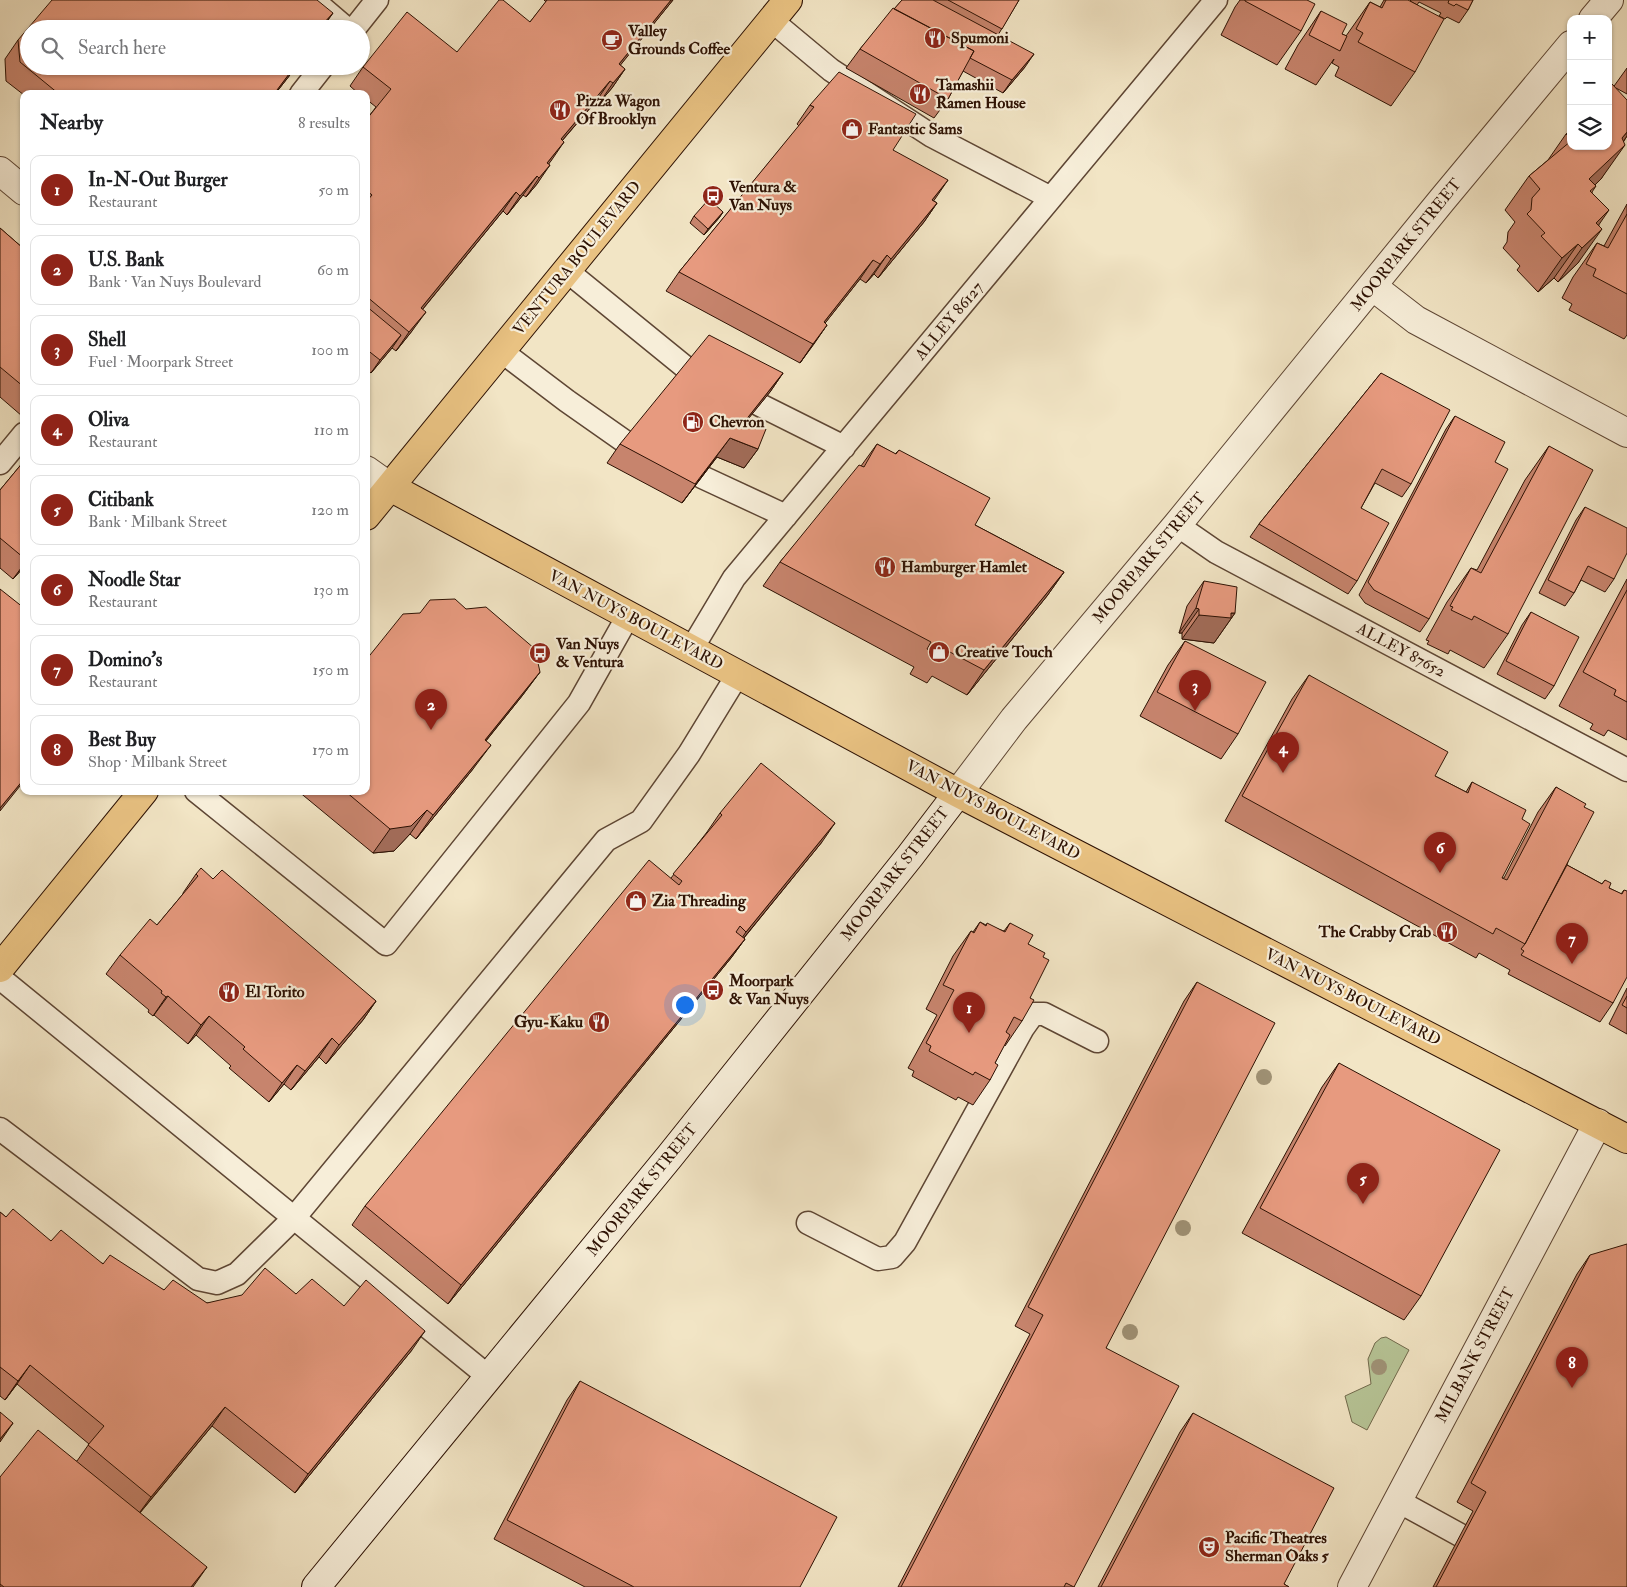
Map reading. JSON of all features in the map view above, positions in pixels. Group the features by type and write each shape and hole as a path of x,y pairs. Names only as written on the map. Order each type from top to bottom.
{"main road":[{"name":"VENTURA BOULEVARD","path":"370,511 779,10"},
{"name":"VAN NUYS BOULEVARD","path":"390,487 958,793 1627,1139"},
{"path":"0,968 141,795"}],"street":[{"path":"1596,15 1609,0"},
{"name":"MOORPARK STREET","path":"316,1587 801,994 1014,720 1177,525 1567,50"},
{"path":"0,171 20,188"},
{"path":"1372,286 1416,320 1627,433"},
{"name":"VAN NUYS BOULEVARD","path":"370,473 390,487"},
{"name":"MILBANK STREET","path":"1352,1587 1598,1123"}],"lane":[{"path":"312,0 336,20"},
{"path":"361,20 377,0"},
{"name":"ALLEY 86127","path":"691,650 734,578 1216,0"},
{"path":"779,10 831,70 932,136 1051,198"},
{"path":"304,90 316,75"},
{"path":"567,271 685,367"},
{"path":"501,351 624,441"},
{"path":"760,405 844,447"},
{"path":"0,463 20,439"},
{"path":"702,477 786,516"},
{"name":"ALLEY 87652","path":"1177,525 1216,552 1627,770"},
{"path":"201,795 386,944 579,703 628,616"},
{"path":"0,1129 198,1279 217,1283 237,1274 294,1218 606,840 641,821 689,754 738,674"},
{"path":"0,978 489,1377"},
{"path":"808,1223 878,1259 892,1257 905,1242 1023,1028 1033,1014 1044,1014 1097,1041"},
{"path":"1398,1501 1460,1535"}],"green space":[{"path":"1386,1337 1409,1350 1367,1430 1352,1422 1345,1396 1371,1384 1368,1359 1375,1343 1381,1338"}],"building":[{"path":"52,0 317,0 333,13 327,20 35,20"},
{"path":"499,0 503,0 530,22 547,0 671,0 619,64 625,69 613,83 610,81 561,139 564,142 547,163 550,165 539,178 537,176 520,196 516,192 421,308 426,312 409,332 370,299 370,197 372,195 370,193 370,115 391,89 370,72 370,58 407,12 457,52"},
{"path":"902,0 933,0 1034,54 1012,80 970,58 974,51 894,9"},
{"path":"948,0 1019,0 1002,29"},
{"path":"1245,0 1307,0 1315,4 1301,31"},
{"path":"1386,0 1408,0 1444,19 1415,72 1358,42 1363,33 1356,29 1370,2 1382,8"},
{"path":"1449,0 1473,0 1468,10 1456,4 1454,6 1448,3"},
{"path":"893,8 974,51 948,99 860,49"},
{"path":"1321,11 1347,24 1342,34 1347,36 1340,51 1309,35"},
{"path":"20,38 20,62 18,40"},
{"path":"839,72 916,114 893,150 948,180 932,200 937,203 891,259 887,255 880,264 873,260 824,322 827,325 813,344 679,272 814,107 810,105"},
{"path":"36,75 288,75 277,90 54,90"},
{"path":"1612,84 1627,100 1627,132 1622,138 1625,145 1589,179 1596,186 1590,191 1609,210 1596,223 1602,229 1582,248 1578,244 1562,258 1541,236 1545,233 1527,214 1531,210 1532,198 1540,189 1529,176 1567,144 1567,150 1612,150"},
{"path":"709,199 723,212 708,229 694,216"},
{"path":"1627,214 1627,294 1593,276 1596,269 1586,264 1597,243 1608,248"},
{"path":"0,228 20,246 20,384 0,367"},
{"path":"370,309 401,335 380,360 370,352"},
{"name":"Chevron","path":"709,335 783,373 745,421 766,429 758,449 730,438 695,484 620,444"},
{"path":"1381,373 1450,410 1411,484 1382,469 1361,508 1389,523 1357,581 1259,524"},
{"path":"1455,416 1505,442 1495,462 1508,469 1429,619 1374,590 1368,582"},
{"name":"Hamburger Hamlet","path":"877,444 896,454 899,450 990,498 975,525 1064,572 984,670 948,651 945,658 927,649 931,642 780,562 859,465 864,467"},
{"path":"1549,446 1593,470 1508,634 1474,616 1472,620 1451,610 1453,607 1450,606 1471,568 1481,573"},
{"path":"20,466 20,555 0,538 0,490"},
{"path":"1585,507 1627,528 1627,553 1614,579 1588,566 1574,593 1548,580"},
{"path":"1204,581 1237,587 1235,613 1231,613 1231,618 1199,615 1199,609 1196,608"},
{"path":"0,589 20,605 20,784 0,808"},
{"path":"1627,590 1627,702 1614,695 1616,690 1583,672"},
{"path":"455,599 466,609 486,607 535,649 540,672 485,740 491,745 433,815 427,810 411,826 390,829 350,795 370,795 370,655 403,614 420,613 430,600"},
{"path":"1531,612 1579,637 1554,686 1506,661"},
{"path":"1185,641 1266,682 1238,734 1157,692"},
{"path":"1309,675 1448,752 1435,776 1468,793 1472,782 1526,810 1522,819 1530,824 1502,878 1507,880 1556,787 1586,804 1584,807 1594,812 1525,944 1496,928 1493,934 1242,796"},
{"name":"Gyu-Kaku","path":"761,763 835,823 746,932 740,926 736,932 745,939 461,1285 365,1206 649,860 679,885 682,881 673,874 722,815 720,813"},
{"path":"1567,865 1602,884 1605,880 1611,883 1609,888 1622,894 1624,890 1627,891 1627,977 1613,1003 1521,955 1524,951 1521,949"},
{"name":"El Torito","path":"201,868 213,879 222,870 376,1001 339,1045 332,1038 305,1071 297,1065 282,1083 243,1049 245,1047 209,1016 201,1025 168,996 166,997 161,993 162,991 120,955 150,919 157,925 198,876 196,874"},
{"path":"980,922 986,926 987,923 1005,932 1010,923 1033,935 1028,944 1045,953 1043,957 1049,960 1030,998 1034,1000 1022,1021 1014,1017 1006,1032 1010,1035 995,1063 998,1065 990,1080 975,1072 973,1075 929,1051 931,1046 926,1043 954,990 943,985 971,931 974,933"},
{"path":"1197,982 1275,1023 1106,1348 1179,1386 1074,1587 1066,1583 1064,1587 901,1587 1043,1315 1028,1307"},
{"path":"1627,996 1627,1008 1622,1005"},
{"path":"1339,1063 1500,1150 1421,1296 1260,1208"},
{"path":"13,1209 51,1241 61,1230 103,1264 110,1255 164,1290 173,1280 207,1303 242,1295 265,1268 296,1294 312,1279 344,1306 366,1280 425,1331 308,1474 225,1407 151,1497 88,1445 104,1426 30,1365 18,1381 0,1367 0,1212 6,1217"},
{"path":"1627,1244 1627,1587 1436,1587 1486,1492 1471,1483 1590,1255"},
{"path":"580,1381 837,1517 800,1587 634,1587 507,1520"},
{"path":"0,1412 13,1423 0,1439"},
{"name":"Pacific Theatres Sherman Oaks 5","path":"1193,1413 1334,1488 1284,1584 1289,1587 1101,1587"},
{"path":"38,1430 207,1567 191,1587 4,1587 0,1584 0,1477"}],"place":[{"name":"Spumoni","path":"935,38"},
{"name":"Valley Grounds Coffee","path":"612,40"},
{"name":"Tamashii Ramen House","path":"920,94"},
{"name":"Pizza Wagon Of Brooklyn","path":"560,110"},
{"name":"Fantastic Sams","path":"852,129"},
{"name":"Ventura & Van Nuys","path":"713,196"},
{"name":"Chevron","path":"693,422"},
{"name":"Hamburger Hamlet","path":"885,567"},
{"name":"Creative Touch","path":"939,652"},
{"name":"Van Nuys & Ventura","path":"540,653"},
{"name":"Shell","path":"1195,711"},
{"name":"U.S. Bank","path":"431,730"},
{"name":"Oliva","path":"1283,773"},
{"name":"Noodle Star","path":"1440,873"},
{"name":"Zia Threading","path":"636,901"},
{"name":"The Crabby Crab","path":"1447,932"},
{"name":"Domino's","path":"1572,964"},
{"name":"Moorpark & Van Nuys","path":"713,990"},
{"name":"El Torito","path":"229,992"},
{"name":"Gyu-Kaku","path":"599,1022"},
{"name":"In-N-Out Burger","path":"969,1033"},
{"name":"Citibank","path":"1363,1204"},
{"name":"Best Buy","path":"1572,1388"},
{"name":"Pacific Theatres Sherman Oaks 5","path":"1209,1547"}]}
